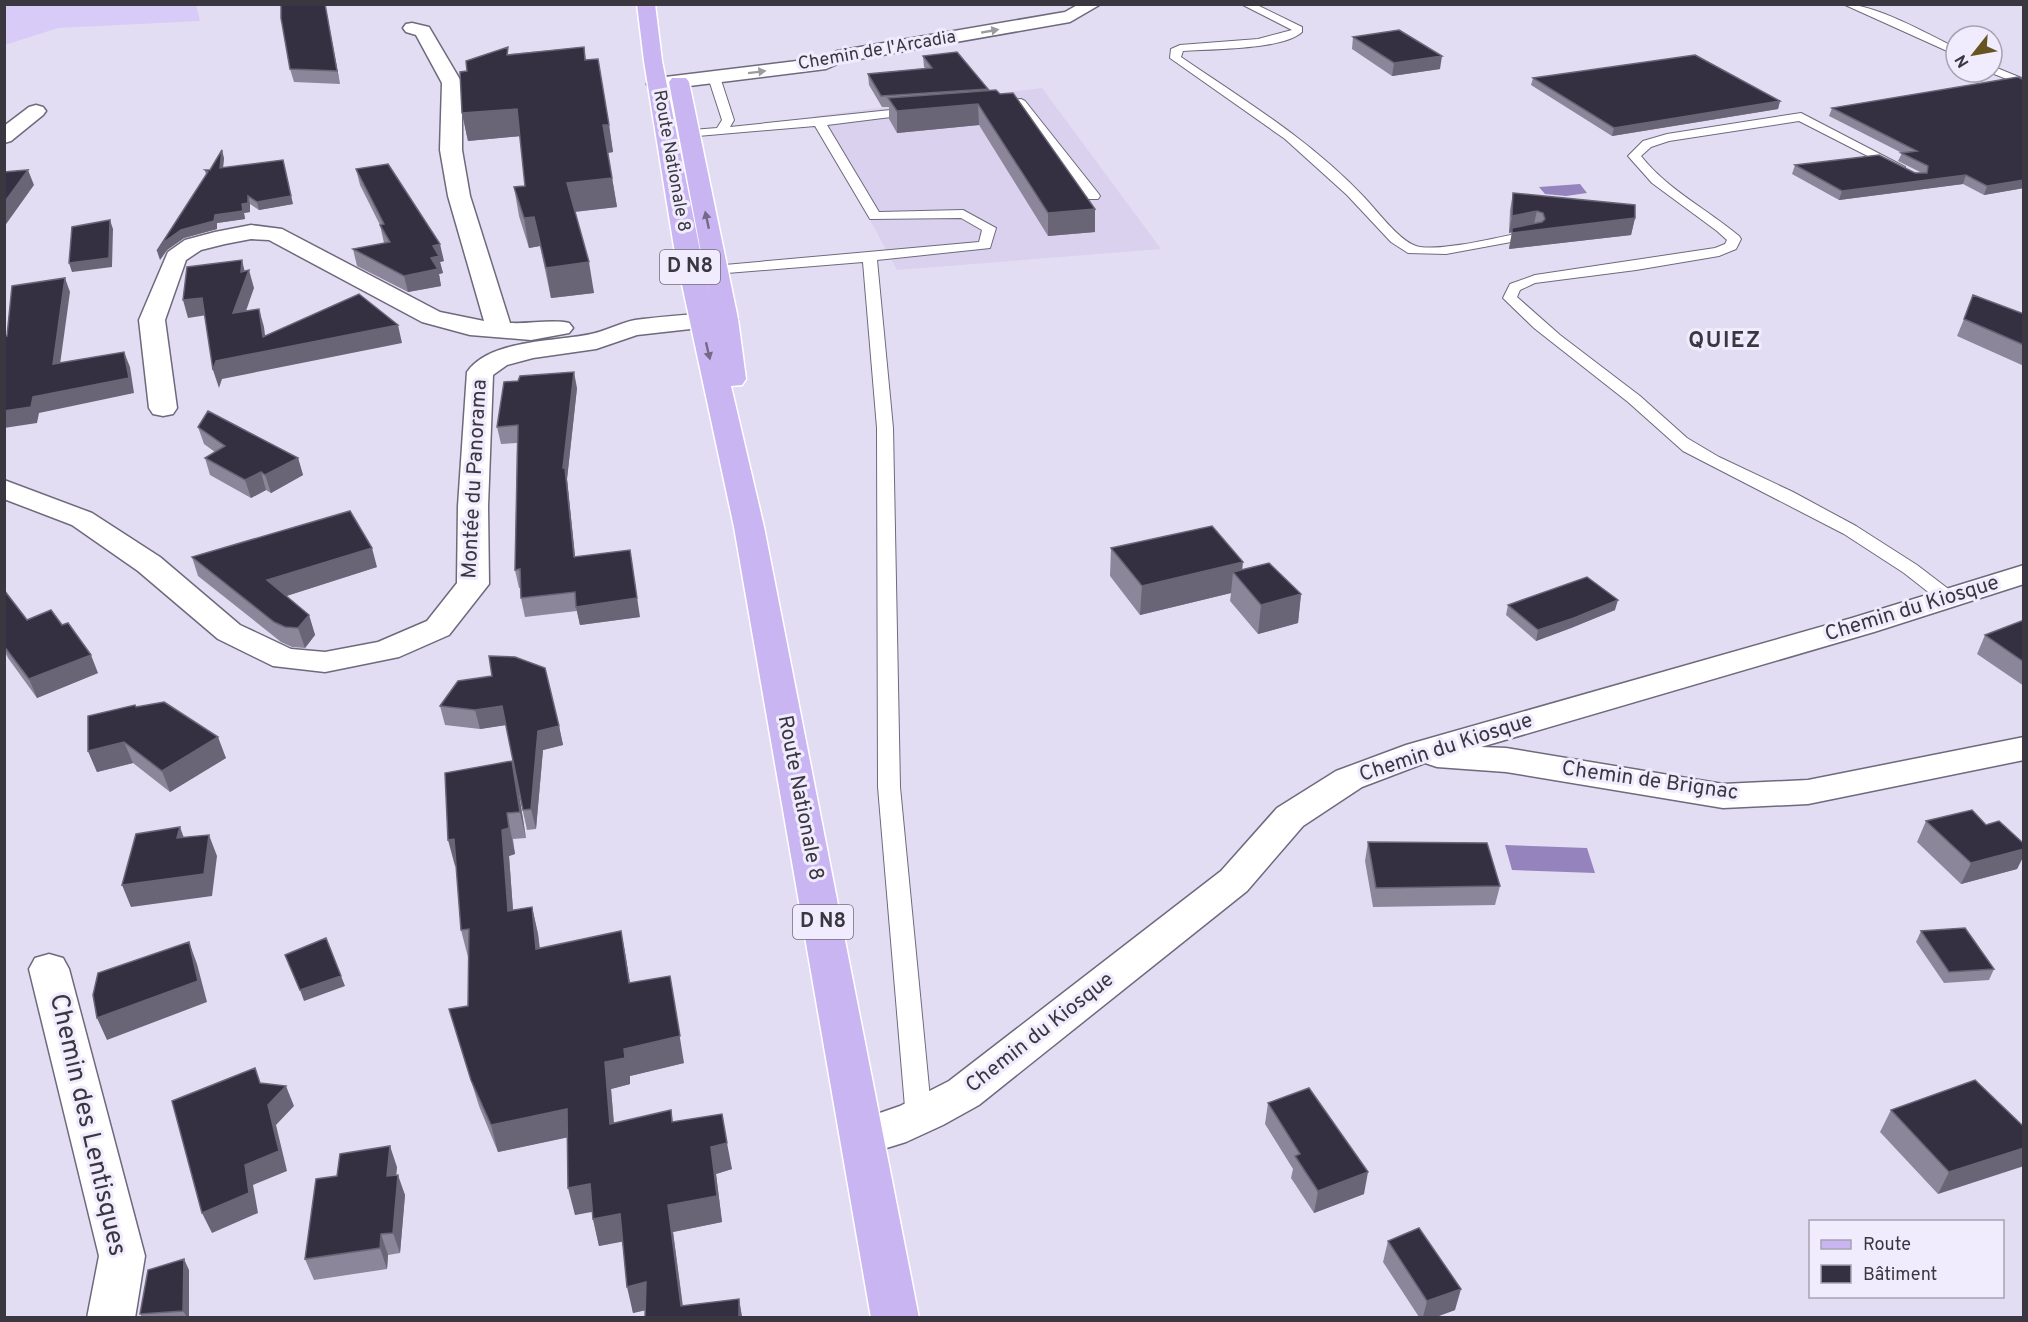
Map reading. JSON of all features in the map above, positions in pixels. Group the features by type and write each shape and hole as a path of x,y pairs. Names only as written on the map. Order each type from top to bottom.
{"main road":[{"name":"Route Nationale 8","path":"646,4 668,83 691,134 726,319 749,527"},
{"name":"Route Nationale 8","path":"653,4 668,83 667,136 691,272 749,527 864,1137 895,1317"}],"street":[{"name":"Chemin de l'Arcadia","path":"668,83 826,63 837,57 1070,17 1093,4"},
{"path":"412,28 423,31 452,84 451,150 459,196 499,329"},
{"path":"4,137 36,111"},
{"path":"163,408 152,320 176,257 193,245 251,232 274,234 431,317 470,327 531,332 605,324 633,328"},
{"name":"Montée du Panorama","path":"4,489 82,519 149,564 229,632 285,659 325,662 387,650 438,628 473,584 473,506 480,372 498,359 532,350 596,341 633,328 726,319"},
{"name":"Chemin du Kiosque","path":"864,1137 888,1132 919,1119 964,1093 1234,881 1290,817 1349,779 1418,753 1863,625 2024,574"},
{"name":"Chemin de Brignac","path":"1418,753 1506,760 1723,796 1808,792 2024,748"},
{"name":"Chemin des Lentisques","path":"50,969 122,1256 111,1317"}],"lane":[{"path":"1246,4 1291,24 1298,29 1297,32 1263,40 1180,48 1175,51 1176,58 1289,136 1352,192 1396,239 1413,250 1446,250 1533,234"},
{"path":"1848,4 1944,46"},
{"path":"2004,74 2024,83"},
{"path":"714,77 728,120 721,131"},
{"path":"985,105 1021,103 1093,196"},
{"path":"667,136 926,110"},
{"path":"1907,171 1801,117 1667,138 1647,144 1634,156 1641,166 1670,193 1723,229 1734,240 1731,246 1719,252 1675,260 1535,279 1515,285 1510,292 1510,298 1586,365 1649,411 1662,427 1688,446 1742,477 1832,519 1911,569 1948,598"},
{"path":"691,272 985,245 989,228 963,214 875,216 819,122"},
{"path":"870,257 885,428 889,787 919,1119"}],"shaded area":[{"path":"4,5 196,5 200,21 58,28 5,45"},
{"path":"1042,88 1161,249 897,270 814,116"},
{"path":"1580,184 1587,193 1566,196 1545,194 1539,187"},
{"path":"1505,845 1587,848 1595,873 1512,870"}],"building":[{"path":"281,4 325,4 337,71 290,69 281,18"},
{"path":"1399,30 1442,56 1394,63 1353,37"},
{"path":"508,47 507,55 584,47 585,60 598,59 609,125 603,125 612,178 567,183 589,262 546,268 534,217 524,218 514,187 525,186 517,109 462,113 460,72 467,71 466,61"},
{"path":"957,52 988,89 881,96 868,74 932,68 923,56"},
{"path":"1695,55 1780,101 1614,128 1533,78"},
{"path":"2018,77 2024,80 2024,180 1987,186 1966,175 1842,191 1795,165 1879,155 1915,173 1927,173 1928,166 1901,153 1917,151 1832,108 1976,84 2004,84 2004,79"},
{"path":"996,90 1000,94 1013,93 1095,209 1048,213 978,104 897,111 888,98"},
{"path":"222,150 220,168 283,160 291,196 257,202 248,196 248,203 242,204 243,211 215,215 214,221 181,230 164,242 157,251 208,172 205,170 210,170"},
{"path":"388,164 440,244 433,246 439,256 431,258 438,269 404,276 353,249 390,242 380,225 384,224 356,169"},
{"path":"28,170 4,203 4,172"},
{"path":"1513,193 1635,205 1635,218 1512,233 1512,228 1542,222 1545,219 1543,213 1537,211 1512,216"},
{"path":"110,220 109,258 69,263 72,227"},
{"path":"242,260 241,272 249,270 233,313 259,309 263,337 359,294 398,325 216,361 213,370 202,298 183,300 187,267"},
{"path":"65,278 53,364 124,352 129,378 33,397 31,407 4,411 4,336 7,336 12,286"},
{"path":"1973,295 2024,314 2024,345 1964,319"},
{"path":"574,372 563,468 565,468 574,557 630,550 637,598 576,607 575,592 521,598 520,569 515,570 518,425 497,427 504,382 518,381 520,376"},
{"path":"208,411 298,458 265,475 261,472 245,480 205,458 225,446 198,427"},
{"path":"350,511 372,548 267,580 309,615 298,628 285,627 274,622 192,557"},
{"path":"1212,526 1243,562 1142,586 1111,548"},
{"path":"1269,563 1301,594 1261,605 1233,572"},
{"path":"1587,577 1618,600 1538,630 1508,605"},
{"path":"4,590 27,620 51,610 62,625 68,623 91,655 29,679 4,646"},
{"path":"2024,620 2024,662 1985,635"},
{"path":"489,656 515,657 545,668 559,726 538,731 531,809 523,810 502,706 475,710 440,706 458,681 492,676"},
{"path":"164,702 218,737 162,771 124,742 88,751 88,716 135,705 136,707"},
{"path":"512,761 520,812 507,813 509,828 502,830 508,911 532,907 536,949 621,931 629,983 670,976 680,1036 624,1049 625,1058 605,1062 610,1124 671,1110 672,1122 722,1114 727,1143 711,1147 717,1196 668,1205 681,1306 739,1299 739,1317 645,1317 646,1282 627,1287 620,1214 593,1219 590,1184 568,1188 567,1109 491,1125 471,1080 449,1009 468,1006 469,929 461,930 454,839 448,840 445,773"},
{"path":"1972,810 1986,825 1999,821 2024,844 2024,849 1971,863 1926,821"},
{"path":"180,827 177,838 209,835 204,874 122,885 136,834"},
{"path":"1368,842 1487,843 1500,886 1376,888"},
{"path":"1965,928 1994,969 1949,972 1921,931"},
{"path":"326,938 341,976 300,990 285,955"},
{"path":"189,942 198,981 97,1018 93,995 98,973"},
{"path":"255,1068 260,1083 286,1086 268,1105 279,1151 245,1165 249,1193 202,1213 172,1101"},
{"path":"1975,1080 2024,1127 2024,1148 1949,1172 1891,1110"},
{"path":"1309,1088 1368,1172 1318,1191 1295,1156 1300,1154 1268,1103"},
{"path":"390,1146 387,1176 398,1175 393,1233 381,1234 380,1248 305,1259 316,1179 337,1176 340,1154"},
{"path":"1419,1228 1461,1289 1427,1301 1388,1241"},
{"path":"184,1259 183,1311 140,1314 148,1270"}],"district":[{"name":"QUIEZ","path":"1725,341"}]}
